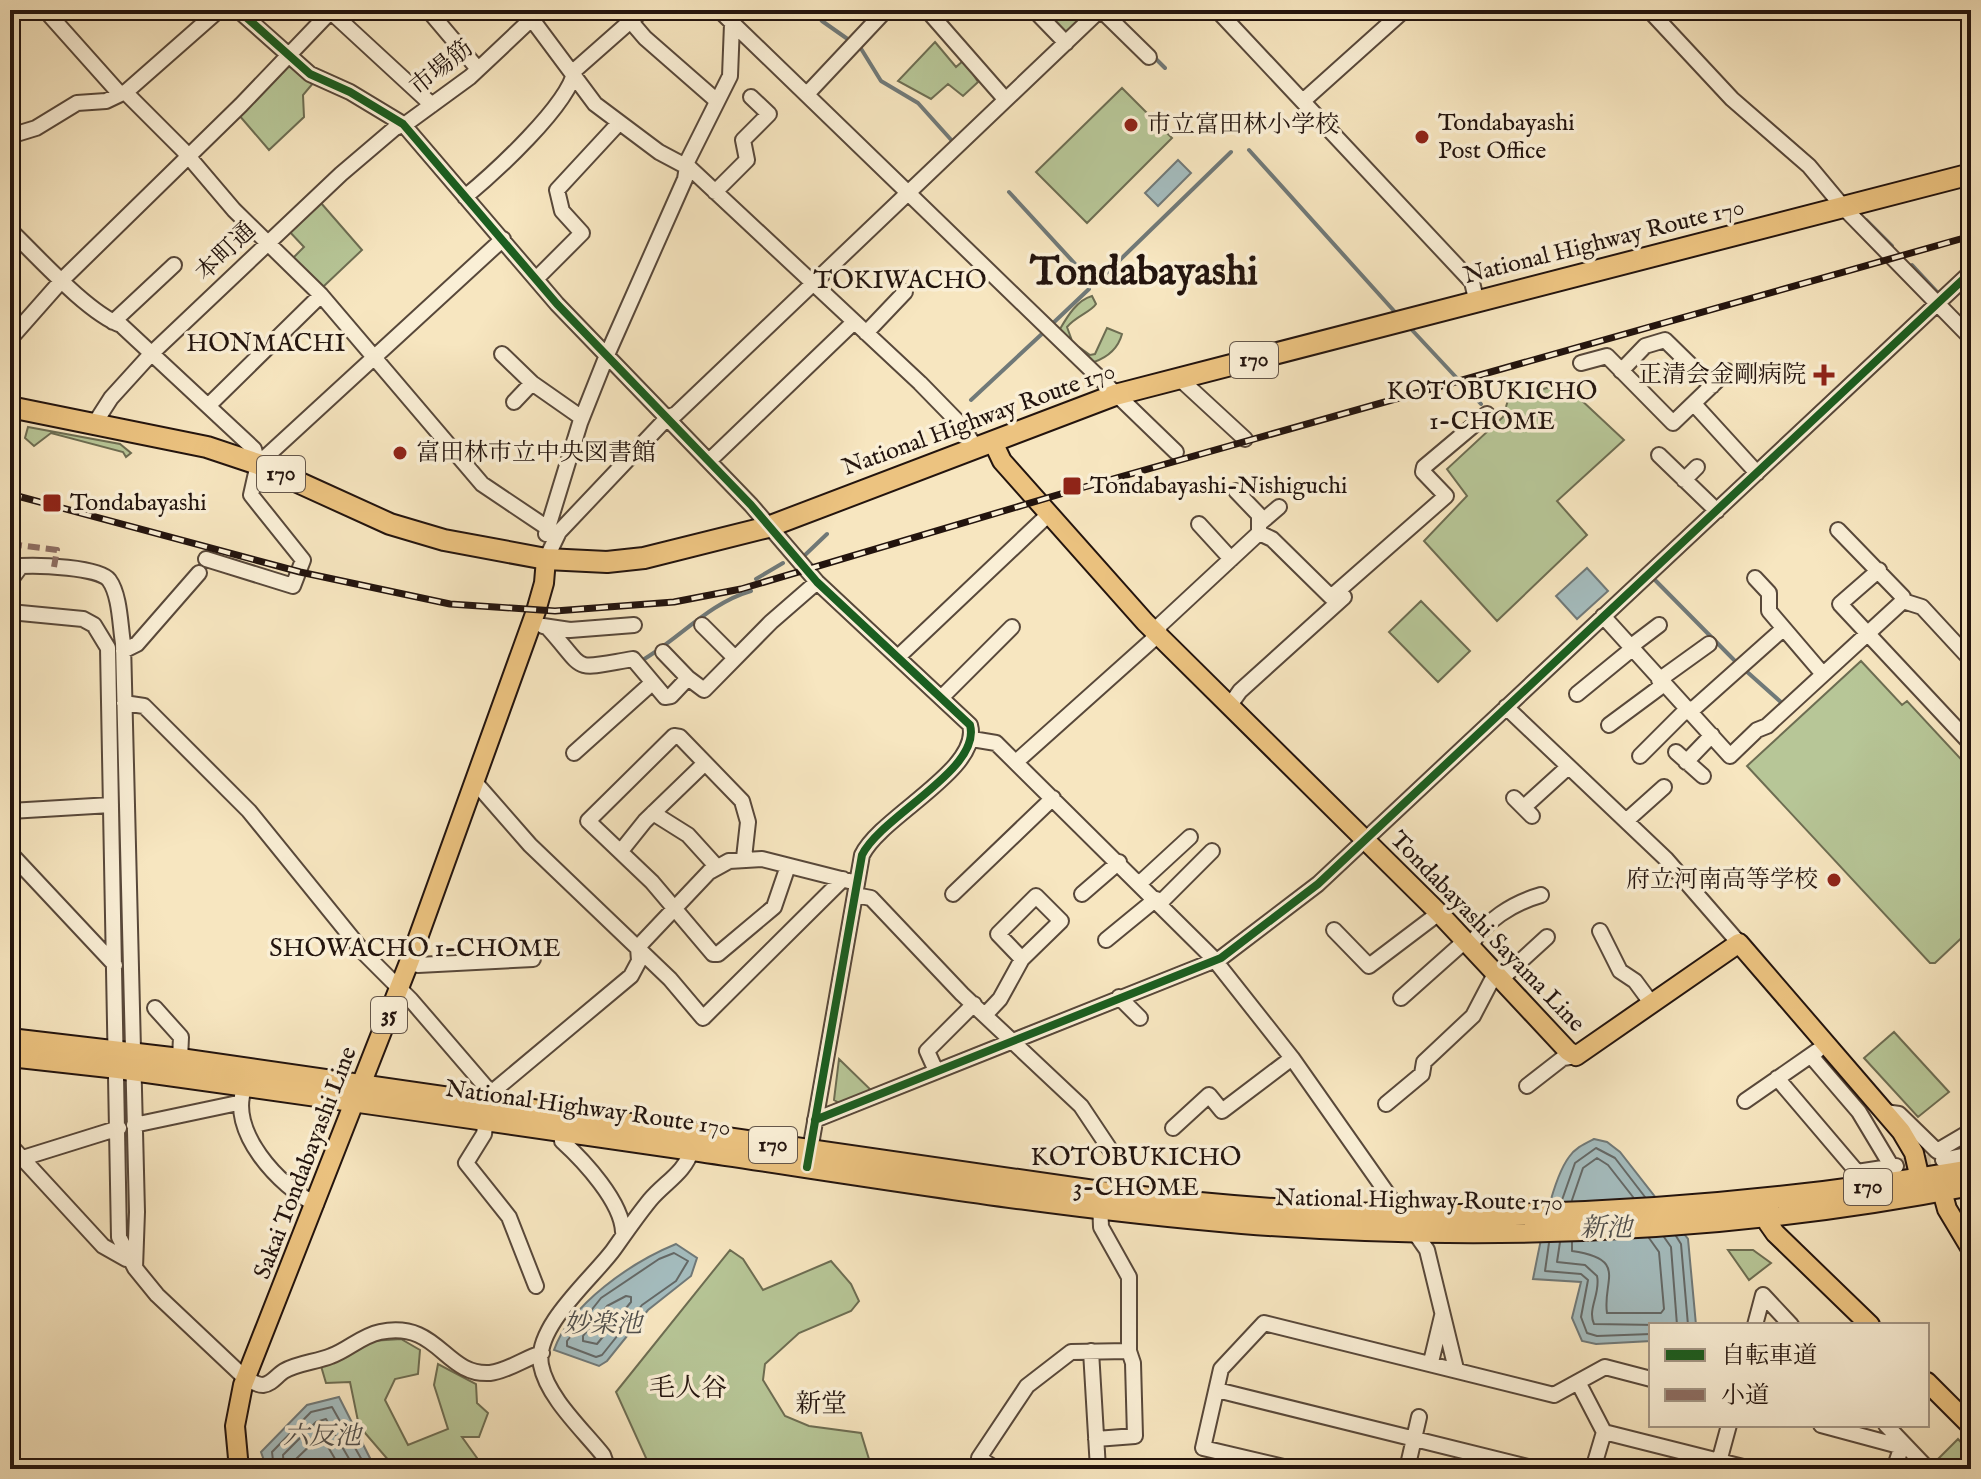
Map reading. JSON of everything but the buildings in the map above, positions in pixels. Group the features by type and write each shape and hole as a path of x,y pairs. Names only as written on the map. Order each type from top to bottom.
{"highway":[{"name":"National Highway Route 170","path":"10,407 207,447 258,464 396,526 484,550 546,559 607,562 644,558 768,527 1115,395 1396,324 1476,299 1971,174"},
{"name":"National Highway Route 170","path":"10,1039 125,1060 242,1095 359,1094"},
{"name":"National Highway Route 170","path":"10,1056 180,1059 359,1094 488,1106 692,1149 809,1158"},
{"name":"National Highway Route 170","path":"565,1124 1279,1225 1413,1231 1766,1207 1942,1191 1971,1185"},
{"name":"National Highway Route 170","path":"1766,1207 1971,1170"},
{"name":"National Highway Route 170","path":"1100,1200 1535,1222"}],"main road":[{"name":"Tondabayashi Sayama Line","path":"984,445 1002,461 1158,635 1439,913 1576,1056 1739,943"},
{"name":"Sakai Tondabayashi Line","path":"239,1469 235,1426 246,1379 400,987 474,781 540,625 546,559"},
{"path":"1739,943 1885,1112 1914,1153 1920,1179"},
{"path":"1942,1191 1951,1216 1971,1249"},
{"path":"1766,1207 1775,1233 1868,1323"},
{"path":"1929,1384 1971,1426"}],"street":[{"path":"10,15 16,10"},
{"path":"45,10 122,93 321,295 482,484 546,527"},
{"path":"10,136 36,128 77,103 106,101 122,93 219,10"},
{"path":"238,10 318,80 350,92 403,124 537,278 709,461 817,582 970,725 972,739 957,764 868,843 851,886 809,1158"},
{"path":"10,339 63,279 187,158 331,10 432,105"},
{"path":"465,197 543,121 574,77 575,70 625,16 643,10"},
{"path":"719,10 1176,452"},
{"path":"807,94 886,10"},
{"path":"927,10 1005,99"},
{"path":"1034,10 1066,43"},
{"path":"546,559 559,532 667,418 676,414 909,195 1005,99 1101,10 1149,57"},
{"path":"1217,10 1472,282 1476,299"},
{"path":"1649,10 1732,99 1809,166 1844,208 1971,338"},
{"path":"432,11 478,69"},
{"path":"533,13 595,104 686,166 984,445"},
{"name":"市場筋","path":"403,124 478,69 533,13"},
{"path":"1303,101 1400,14"},
{"path":"625,16 717,101"},
{"path":"546,559 546,527 582,418 685,179 686,166 730,76 732,24"},
{"path":"715,192 747,160 743,140 772,110 751,97"},
{"path":"537,278 582,233 562,211 557,190 619,123"},
{"name":"本町通","path":"93,426 111,398 151,354 341,174 403,124"},
{"path":"10,230 104,320 113,322 209,405 254,449 258,464"},
{"path":"206,559 293,586 303,560 253,500 250,490 258,464 503,239"},
{"path":"113,322 174,265"},
{"path":"815,1120 1214,960 1283,912 1364,840 1971,272"},
{"path":"709,461 860,327 905,292"},
{"path":"209,405 321,295"},
{"path":"1621,371 1645,346 1665,340 1712,386"},
{"path":"502,354 532,383 582,418"},
{"path":"1581,363 1607,356 1673,423 1727,371"},
{"path":"1180,379 1245,439"},
{"path":"514,402 532,383"},
{"path":"1694,404 1757,473"},
{"path":"1236,491 1259,515 1259,528 1331,597 1446,496 1423,472 1424,467 1487,414"},
{"path":"1659,455 1717,511"},
{"path":"1684,480 1697,467"},
{"path":"1016,762 1158,635 1160,625 1231,559 1279,507"},
{"path":"898,657 1049,514"},
{"path":"1199,524 1231,559"},
{"path":"1838,530 1879,570 1903,597 1903,601"},
{"path":"10,581 21,566 39,564 100,574 109,580 115,595 123,651 124,703 126,1126 119,1237 135,1268"},
{"path":"1879,570 1840,604 1971,744"},
{"path":"123,651 137,644 199,573"},
{"path":"1755,578 1769,593 1769,611 1822,673"},
{"path":"663,652 704,690 817,582"},
{"path":"1230,705 1240,691 1344,597"},
{"path":"1603,616 1730,756 1903,601"},
{"path":"1903,601 1922,607 1971,660"},
{"path":"11,610 83,619 94,625 108,648 115,965 125,1060"},
{"path":"540,625 634,625"},
{"path":"540,625 581,666 635,662 665,697 671,696 688,678"},
{"path":"702,625 735,658"},
{"path":"1577,694 1659,625"},
{"path":"942,697 1012,627"},
{"path":"1640,756 1783,629"},
{"path":"1609,725 1709,644"},
{"path":"574,753 652,683"},
{"path":"1721,687 1732,699"},
{"path":"124,703 144,706 249,811 365,954 400,987 488,1106"},
{"path":"1506,707 1666,859 1739,943"},
{"path":"1703,776 1681,757 1712,735"},
{"path":"744,858 748,822 745,807 705,763 674,736 588,821 591,827 621,851 713,954 718,954 774,907 788,866"},
{"path":"972,739 996,743 1119,862 1214,960 1292,1058 1427,1250 1444,1309 1456,1369"},
{"path":"621,851 653,813 705,763"},
{"path":"1523,807 1568,767"},
{"path":"474,781 530,845 638,947 703,1018 851,886"},
{"path":"1626,821 1664,787"},
{"path":"953,894 1053,798"},
{"path":"10,811 111,805"},
{"path":"653,813 688,835 717,867"},
{"path":"1140,883 1190,837"},
{"path":"1106,940 1158,901 1212,851"},
{"path":"10,853 115,965"},
{"path":"536,1286 509,1217 466,1163 484,1134 488,1106 631,976 639,961 638,947 717,867 744,858 788,866 851,886 871,898 980,1010 1081,1106 1115,1157"},
{"path":"1082,894 1119,862"},
{"path":"1401,998 1509,909 1541,895"},
{"path":"936,1071 927,1051 980,1010 1000,999 1022,959 1061,921 1036,896 998,934 1022,959"},
{"path":"1334,930 1369,966 1439,913"},
{"path":"1600,931 1617,945 1620,971 1635,981 1652,1004"},
{"path":"1386,1104 1422,1074 1424,1062 1473,1016 1497,977 1547,937"},
{"path":"410,960 418,965 533,959"},
{"path":"1119,997 1140,1018"},
{"path":"155,1008 181,1037 180,1059"},
{"path":"1745,1101 1827,1043"},
{"path":"1527,1086 1563,1058 1576,1056"},
{"path":"1777,1078 1857,1172 1894,1166 1859,1112 1811,1056"},
{"path":"1173,1128 1209,1095 1222,1111 1292,1058"},
{"path":"16,1160 242,1095 241,1120 276,1176 295,1194 316,1204"},
{"path":"1885,1112 1899,1114 1937,1151 1970,1133"},
{"path":"565,1124 562,1141 592,1172 623,1218 623,1232"},
{"path":"10,1145 16,1160 103,1246 119,1252 157,1295 246,1379 263,1385 283,1372 334,1355 365,1336 384,1331 416,1332 430,1338 460,1366 476,1371 491,1373 542,1353"},
{"path":"608,1469 603,1455 545,1378 540,1361 542,1353 558,1315 617,1246 623,1232 688,1164 692,1149"},
{"path":"1943,1160 1971,1154"},
{"path":"1096,1439 1135,1436 1133,1363 1129,1351 1129,1277 1101,1227 1100,1200"},
{"path":"1756,1323 1763,1295 1789,1323"},
{"path":"1431,1362 1444,1309"},
{"path":"1292,1469 1273,1467 1203,1448 1221,1369 1264,1323 1554,1395 1605,1367 1649,1378"},
{"path":"1091,1351 1098,1469"},
{"path":"996,1469 979,1458 1027,1386 1071,1352 1129,1351"},
{"path":"1578,1382 1604,1432 1593,1469"},
{"path":"1217,1390 1536,1469"},
{"path":"1407,1469 1419,1417"},
{"path":"1718,1465 1728,1427"},
{"path":"1829,1427 1901,1444"},
{"path":"1888,1427 1928,1469"},
{"path":"1604,1432 1718,1465 1751,1469"},
{"path":"1894,1469 1901,1444"}],"green space":[{"path":"1040,10 1084,10 1086,14 1065,35"},
{"path":"935,42 956,67 964,60 978,82 963,96 948,84 931,99 898,81"},
{"path":"288,59 314,82 303,95 304,117 269,150 238,114"},
{"path":"1122,88 1172,138 1087,223 1036,172"},
{"path":"321,203 362,250 324,286 317,286 292,259 304,247 288,230"},
{"path":"1092,296 1096,304 1067,327 1071,338 1064,336 1060,329 1069,314"},
{"path":"1107,328 1122,334 1112,352 1094,362 1079,347 1090,355 1095,354"},
{"path":"1563,383 1624,440 1557,501 1587,535 1497,621 1424,541 1467,496 1447,469 1503,417 1508,400"},
{"path":"28,427 120,444 131,453 126,457 123,452 51,433 34,446 25,438"},
{"path":"1421,601 1470,651 1438,682 1389,632"},
{"path":"1861,661 1902,705 1907,701 1971,770 1971,929 1935,963 1930,963 1747,766"},
{"path":"1894,1032 1949,1092 1918,1117 1864,1058"},
{"path":"839,1059 873,1092 841,1104 834,1100"},
{"path":"730,1250 743,1259 763,1290 831,1261 851,1284 859,1301 851,1311 799,1333 765,1364 763,1380 785,1416 809,1426 861,1433 872,1469 651,1469 616,1392"},
{"path":"1728,1250 1753,1250 1771,1263 1749,1280"},
{"path":"401,1339 420,1350 418,1374 395,1379 385,1400 408,1445 448,1429 434,1385 438,1364 476,1384 477,1403 488,1413 479,1437 462,1437 477,1458 475,1469 396,1469 359,1426 350,1382 326,1383 321,1366 371,1341"},
{"path":"1958,1439 1971,1453 1971,1469 1936,1469 1932,1465"}],"water":[{"path":"1178,160 1191,173 1158,206 1145,193"},
{"path":"1587,568 1608,591 1577,619 1556,596"},
{"name":"新池","path":"1594,1139 1607,1142 1620,1152 1688,1239 1696,1323 1649,1323 1649,1341 1596,1344 1582,1341 1572,1318 1581,1282 1533,1279 1546,1216 1557,1182 1569,1157 1580,1146"},
{"name":"妙楽池","path":"676,1244 697,1258 691,1276 648,1310 607,1361 599,1366 554,1350 574,1317 604,1286"},
{"name":"六反池","path":"339,1397 372,1462 380,1469 267,1469 261,1452 307,1405"}],"waterway":[{"path":"813,10 822,21 849,40"},
{"path":"860,47 881,81 918,103 954,143"},
{"path":"1152,55 1165,68"},
{"path":"1787,138 1813,161"},
{"path":"1249,150 1395,312"},
{"path":"1093,286 1231,152"},
{"path":"1009,192 1088,278"},
{"path":"1866,220 1892,246"},
{"path":"1912,265 1939,294"},
{"path":"1051,325 1089,289"},
{"path":"1412,330 1481,404"},
{"path":"971,400 1044,332"},
{"path":"805,555 827,534"},
{"path":"756,579 783,563"},
{"path":"1652,577 1737,663"},
{"path":"641,661 721,604 751,591"},
{"path":"1745,670 1782,703"}],"tunnel":[{"path":"1896,1166 1943,1160"}],"railway":[{"path":"10,494 300,572 450,604 555,611 674,602 741,589 1074,490 1971,236"}],"marked path":[{"path":"10,544 57,550 54,567"}],"cycle path":[{"path":"238,10 310,74 350,92 403,124 557,304 751,505 817,582 970,725 970,742 961,758 928,792 889,824 862,855 807,1167"},
{"path":"815,1120 1221,958 1318,884 1971,272"}],"place":[{"name":"市立富田林小学校","path":"1131,125"},
{"name":"Tondabayashi Post Office","path":"1422,137"},
{"name":"正清会金剛病院","path":"1824,375"},
{"name":"富田林市立中央図書館","path":"400,453"},
{"name":"Tondabayashi-Nishiguchi","path":"1072,486"},
{"name":"Tondabayashi","path":"52,503"},
{"name":"府立河南高等学校","path":"1834,880"}],"district":[{"name":"Tondabayashi","path":"1144,273"},
{"name":"TOKIWACHO","path":"900,280"},
{"name":"HONMACHI","path":"266,343"},
{"name":"KOTOBUKICHO 1-CHOME","path":"1492,406"},
{"name":"SHOWACHO 1-CHOME","path":"415,948"},
{"name":"KOTOBUKICHO 3-CHOME","path":"1136,1172"},
{"name":"毛人谷","path":"688,1388"},
{"name":"新堂","path":"821,1404"}]}
